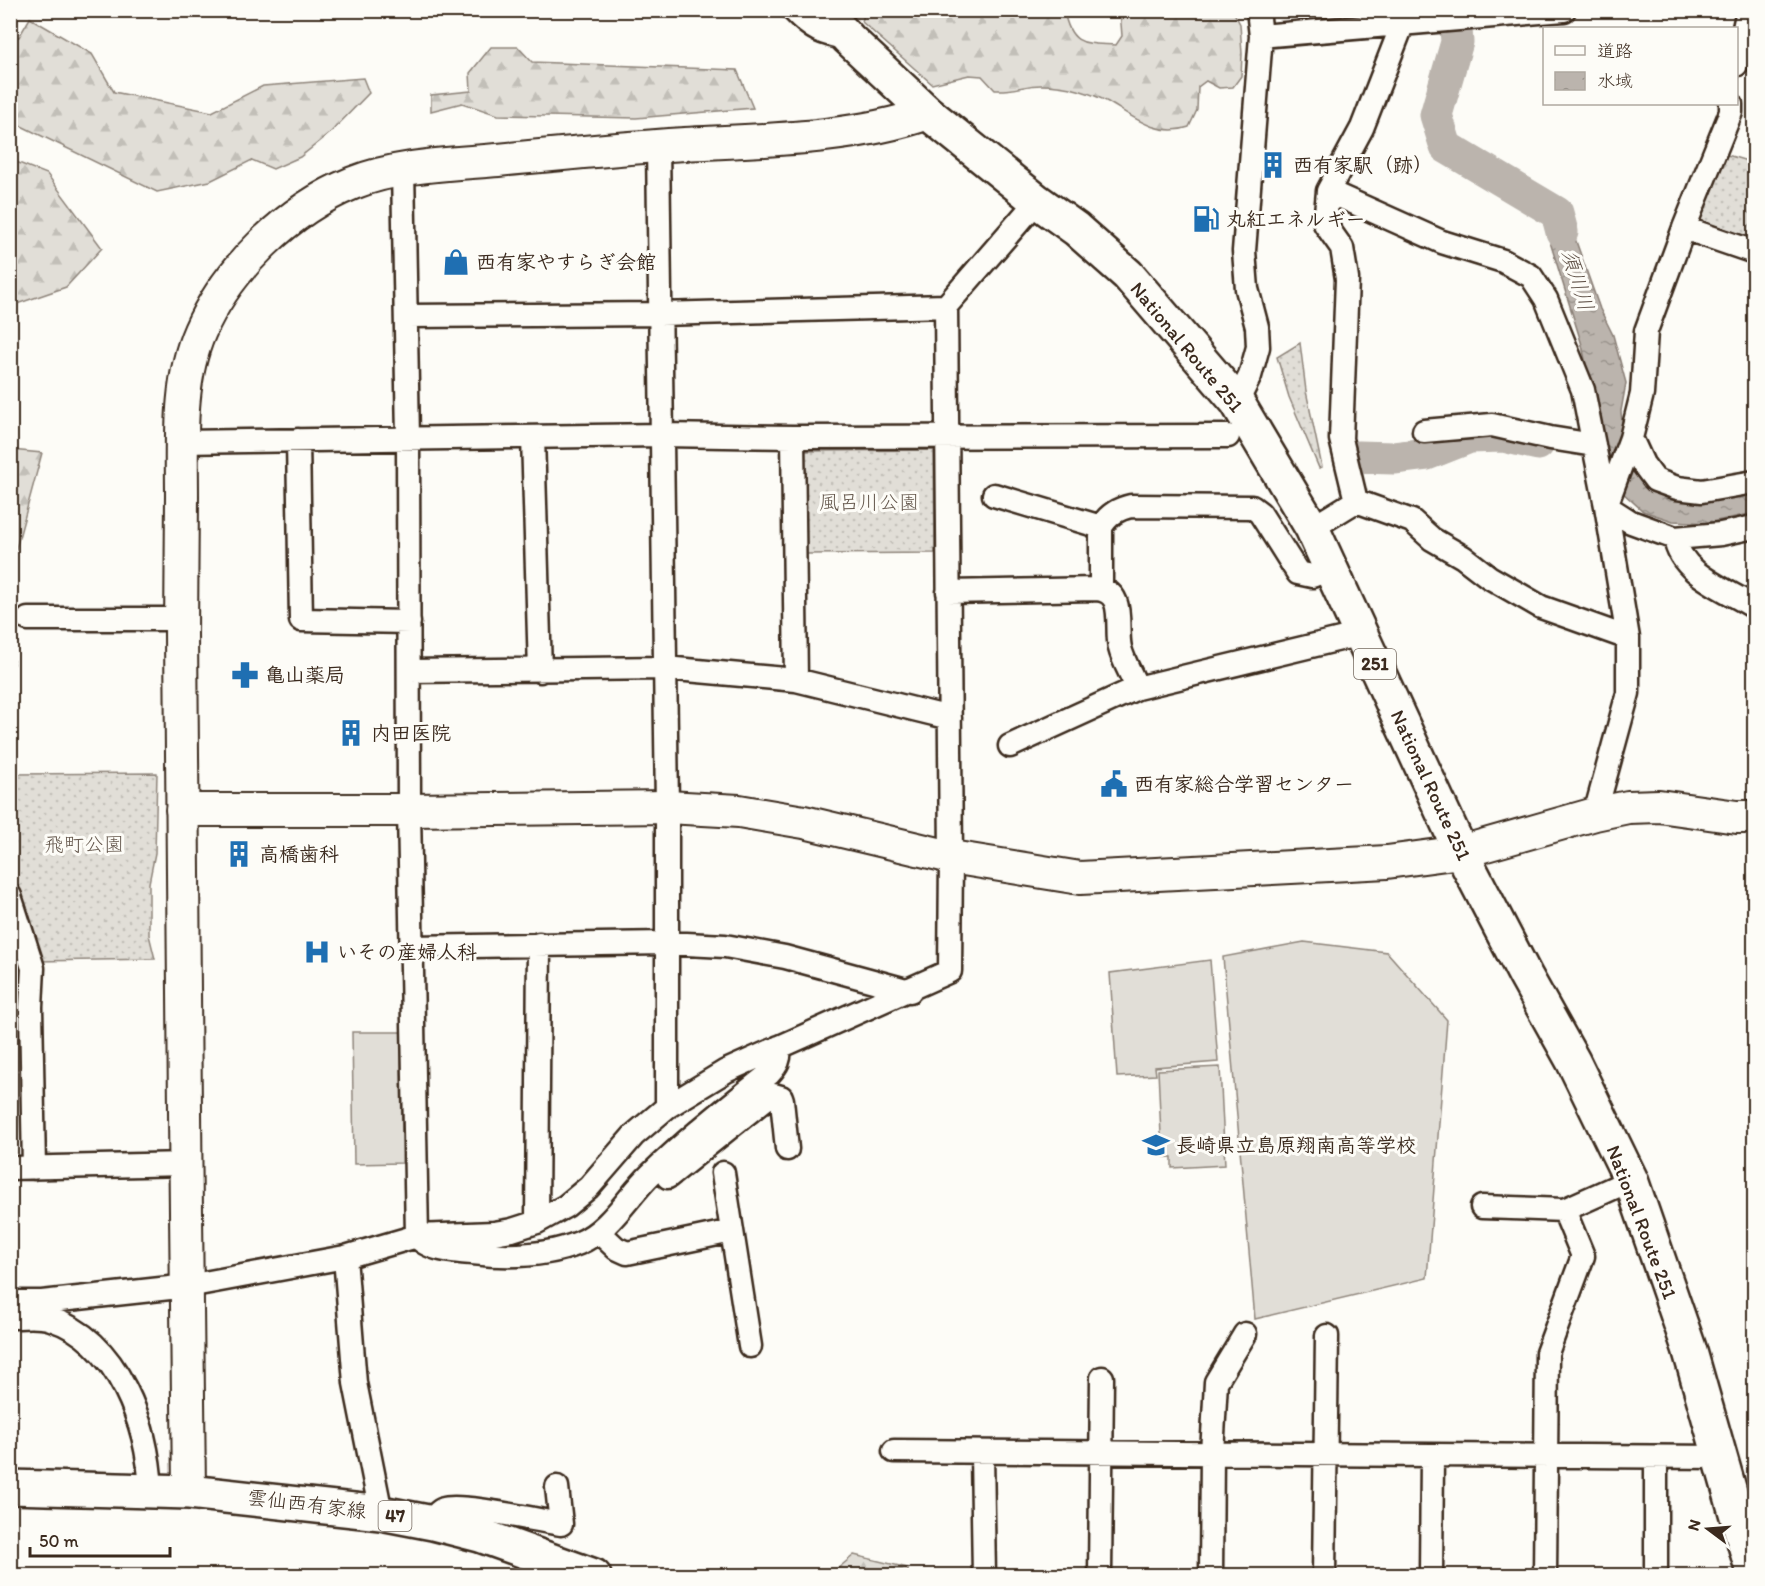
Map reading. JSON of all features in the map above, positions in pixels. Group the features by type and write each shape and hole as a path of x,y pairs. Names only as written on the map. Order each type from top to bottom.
{"main road":[{"name":"National Route 251","path":"823,10 847,25 928,113 1037,201 1076,229 1128,275 1237,402 1312,528 1461,852 1573,1061 1631,1180 1689,1348 1754,1575"},
{"name":"雲仙西有家線","path":"10,1487 189,1492 381,1513 433,1523 518,1548 594,1575"}],"street":[{"path":"793,10 823,34 847,25"},
{"path":"1237,402 1250,376 1258,347 1257,327 1247,289 1244,251 1256,21 1405,17 1458,20 1563,10"},
{"path":"1738,60 1748,10"},
{"path":"1356,501 1341,439 1347,279 1342,248 1325,224 1328,191 1362,128 1405,17"},
{"path":"1609,498 1630,441 1642,394 1646,331 1684,228 1731,112 1731,105"},
{"path":"189,1492 182,810 182,442 187,375 200,332 223,291 262,243 311,204 354,183 403,169 658,146 783,139 895,124 928,113"},
{"path":"658,146 667,807 667,1107"},
{"path":"403,169 408,438 409,810 417,1236 422,1242 455,1252 497,1256 524,1256 554,1251 580,1242 599,1232 650,1175 696,1132 769,1074 778,1063 779,1047"},
{"path":"1328,191 1442,242 1503,261 1531,276 1546,299 1583,390 1596,455 1609,498 1628,638 1628,693 1595,814"},
{"path":"10,1302 42,1302 188,1286 345,1257 417,1236 494,1233 537,1222 566,1206 589,1187 634,1135 667,1107 726,1071 950,971 946,306 1037,201"},
{"path":"1684,228 1755,252"},
{"path":"406,315 660,314 946,306"},
{"path":"1424,431 1492,425 1550,438 1596,455"},
{"path":"182,442 662,435 1228,436"},
{"path":"533,437 540,671"},
{"path":"794,437 796,680"},
{"path":"298,440 301,620 409,622"},
{"path":"1630,441 1643,465 1655,480 1677,488 1702,491 1755,482"},
{"path":"994,495 1101,527"},
{"path":"1609,498 1631,522 1675,538 1721,534 1755,527"},
{"path":"1312,528 1356,501"},
{"path":"1356,501 1412,522 1432,539 1463,556 1489,577 1541,607 1628,638"},
{"path":"1101,589 1101,527 1105,520 1118,510 1131,506 1246,506 1256,509 1298,573 1312,576 1331,569"},
{"path":"1675,538 1676,549 1684,562 1700,576 1755,607"},
{"path":"948,592 1101,589 1114,596 1117,603 1120,648 1137,688"},
{"path":"28,618 181,619"},
{"path":"1010,746 1137,688 1361,634"},
{"path":"409,671 665,668 796,680 950,718"},
{"path":"182,810 667,807 739,811 793,820 951,857 1080,878 1388,862 1461,852 1595,814 1628,807 1659,806 1737,817 1755,817"},
{"path":"10,896 33,968 21,1007 34,1168"},
{"path":"412,946 668,943 725,946 785,957 910,990"},
{"path":"537,1222 539,944"},
{"path":"650,1175 657,1182 665,1179 774,1095 781,1097 782,1100 787,1149"},
{"path":"10,1168 186,1164"},
{"path":"723,1173 750,1346"},
{"path":"1482,1207 1564,1210 1631,1180"},
{"path":"1545,1575 1547,1353 1583,1256 1564,1210"},
{"path":"599,1232 616,1248 627,1252 732,1231"},
{"path":"345,1257 355,1383 381,1513"},
{"path":"10,1317 44,1318 72,1329 94,1345 116,1369 132,1405 149,1463 151,1491"},
{"path":"1211,1575 1212,1453 1216,1382 1245,1334"},
{"path":"1324,1575 1327,1336"},
{"path":"1100,1575 1102,1378"},
{"path":"894,1451 1721,1458"},
{"path":"982,1453 984,1575"},
{"path":"1431,1575 1432,1456"},
{"path":"1656,1458 1656,1575"},
{"path":"433,1523 440,1511 447,1507 561,1524 557,1487"}],"green space":[{"path":"865,10 1064,11 1071,31 1081,41 1116,45 1122,36 1120,11 1233,11 1240,24 1241,76 1233,87 1219,88 1206,81 1198,87 1197,110 1189,127 1167,130 1146,124 1101,98 1069,88 1041,85 995,90 982,76 969,75 932,84 862,22"},
{"path":"30,18 92,54 114,92 212,112 263,86 363,78 369,93 329,134 300,157 273,169 252,160 210,181 157,192 11,121 11,36 19,37"},
{"path":"491,47 518,47 532,62 737,70 753,108 636,118 498,115 462,103 431,111 431,95 471,91 470,73"},
{"path":"1724,154 1754,163 1754,239 1699,220"},
{"path":"11,160 47,174 102,248 66,287 11,306"},
{"path":"1300,343 1306,391 1322,467 1319,468 1289,397 1277,357"},
{"path":"11,450 42,453 14,556 12,750"},
{"name":"風呂川公園","path":"934,450 935,553 805,554 804,451"},
{"name":"飛町公園","path":"157,773 155,853 149,883 149,935 155,959 37,961 14,889 13,774"},
{"path":"1304,942 1387,952 1447,1020 1427,1278 1255,1319 1223,957"},
{"path":"1210,960 1218,1062 1155,1067 1156,1075 1117,1077 1110,973"},
{"path":"352,1032 401,1032 402,1163 354,1164"},
{"path":"1220,1067 1225,1165 1172,1168 1172,1157 1162,1157 1158,1070"},
{"path":"854,1555 908,1568 908,1575 830,1575"}],"water":[{"path":"1529,189 1566,213 1600,309 1613,335 1626,383 1621,411 1623,435 1651,485 1754,487 1754,513 1707,523 1673,521 1643,511 1622,492 1608,473 1582,345 1546,229"}],"waterway":[{"name":"須川川","path":"1453,10 1457,42 1436,115 1446,147 1557,213 1562,232"},
{"path":"1358,457 1394,458 1427,454 1470,437 1503,436 1538,444"}],"place":[{"name":"西有家駅（跡）","path":"1273,165"},
{"name":"丸紅エネルギー","path":"1206,219"},
{"name":"西有家やすらぎ会館","path":"456,262"},
{"name":"亀山薬局","path":"245,675"},
{"name":"内田医院","path":"351,733"},
{"name":"西有家総合学習センター","path":"1114,784"},
{"name":"高橋歯科","path":"239,854"},
{"name":"いその産婦人科","path":"317,952"},
{"name":"長崎県立島原翔南高等学校","path":"1156,1145"}]}
